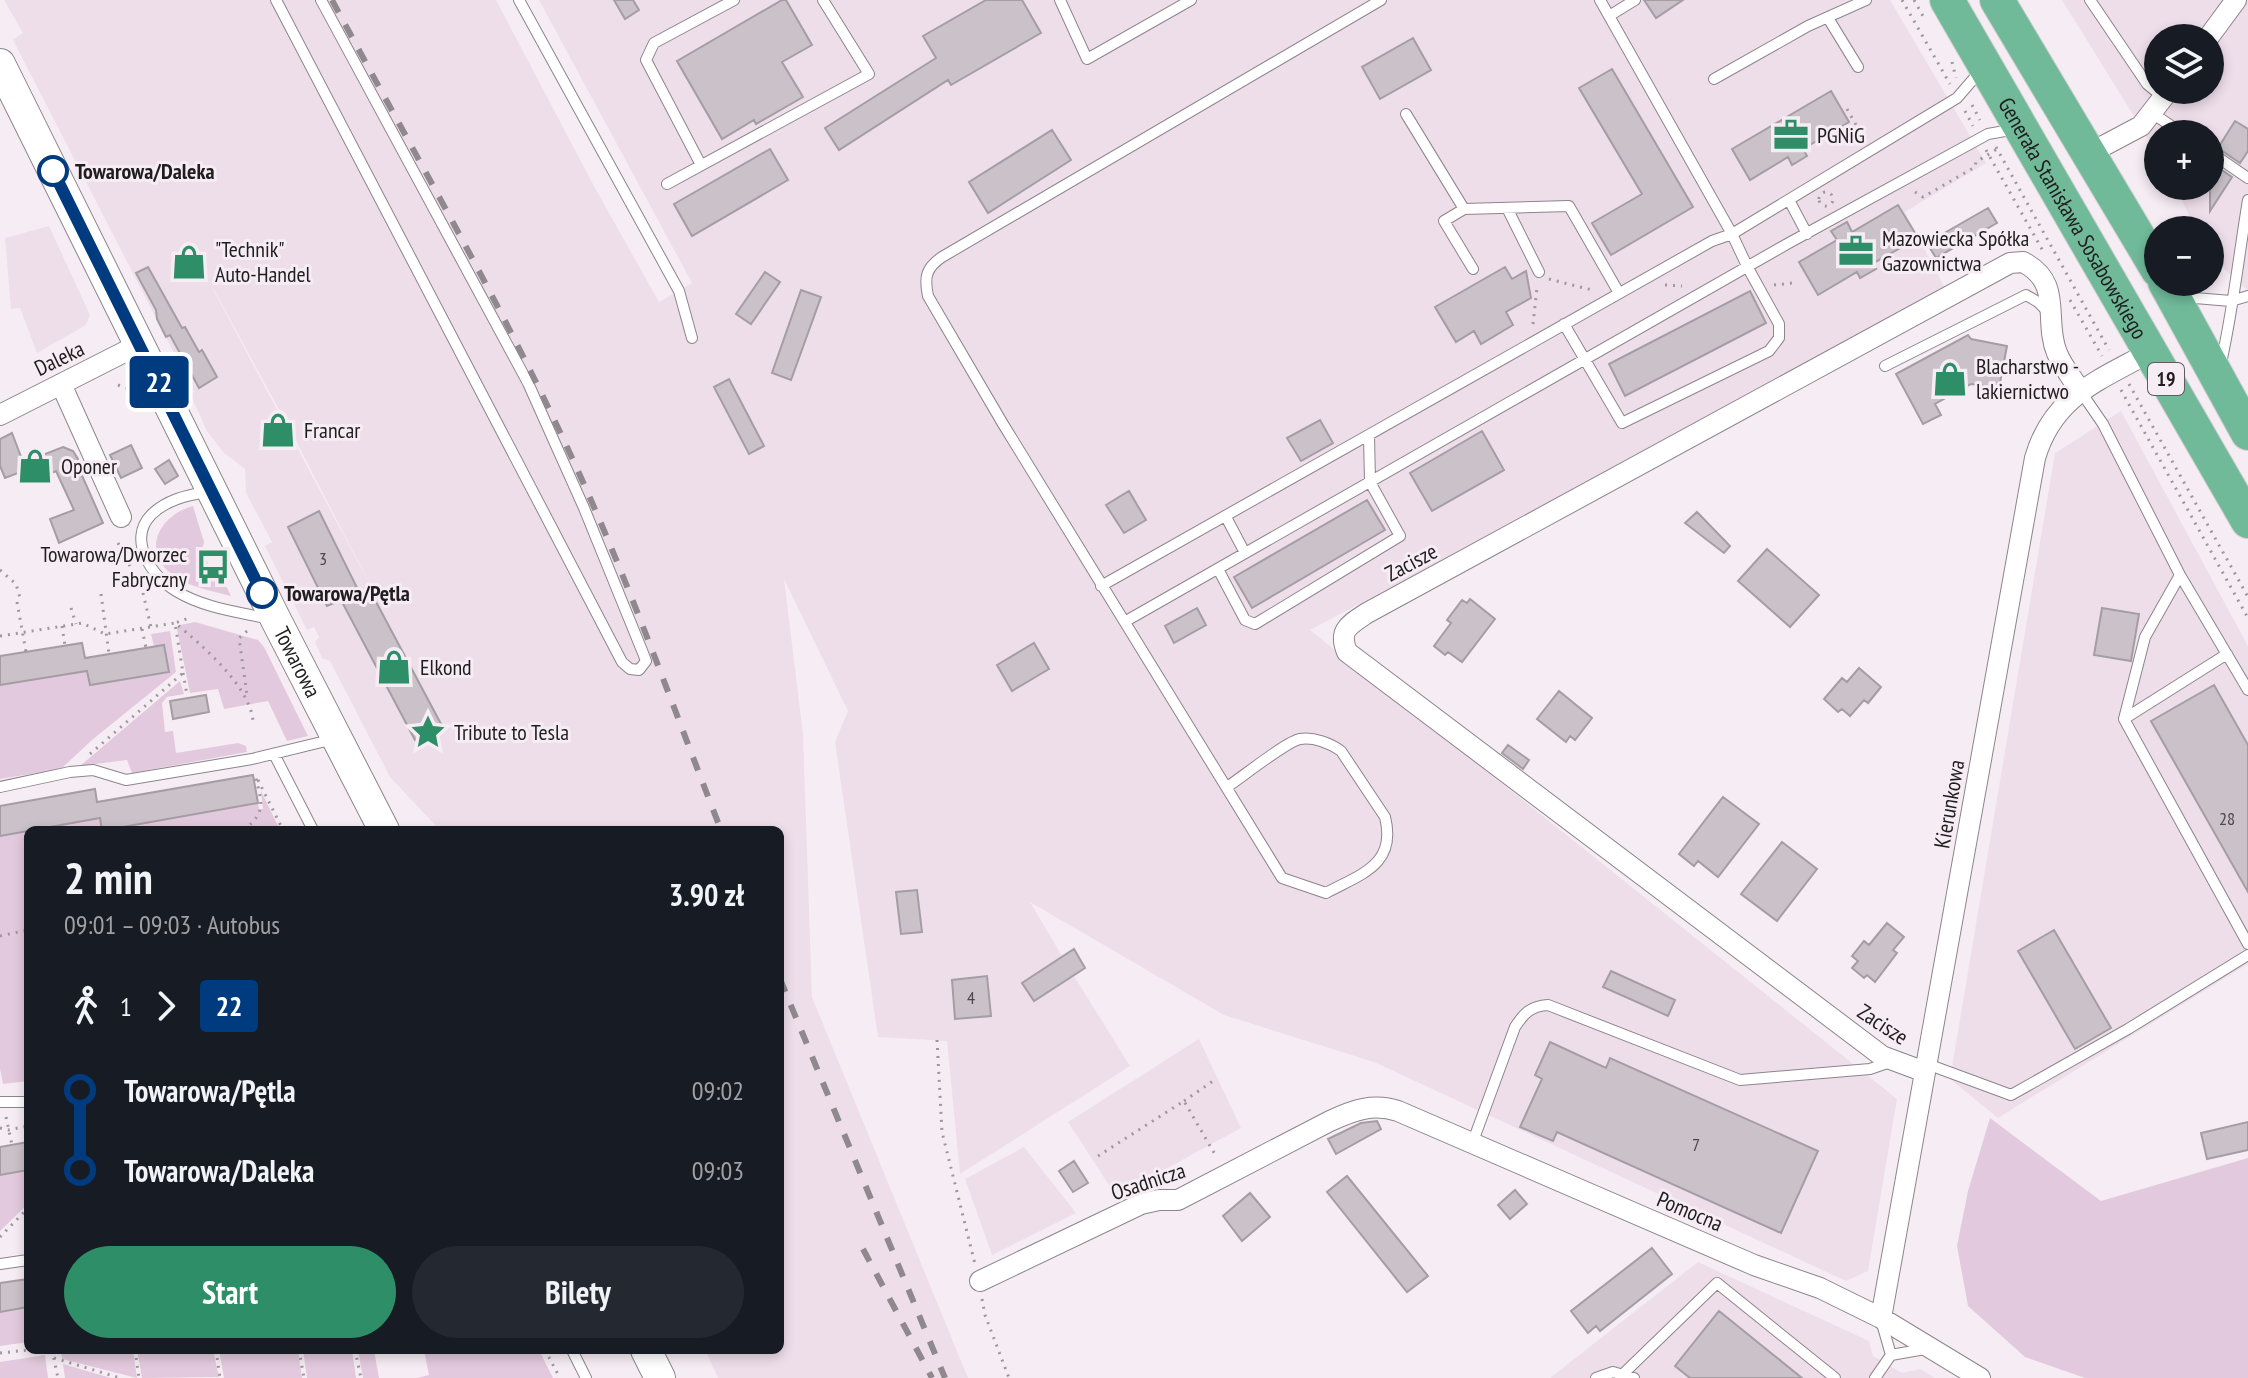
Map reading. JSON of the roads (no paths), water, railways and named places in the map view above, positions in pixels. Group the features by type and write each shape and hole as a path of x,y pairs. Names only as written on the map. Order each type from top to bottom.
{"highway":[{"name":"Generała Stanisława Sosabowskiego","path":"1997,0 2144,246"},
{"name":"Generała Stanisława Sosabowskiego","path":"1937,11 1985,65 2248,521"},
{"name":"Generała Stanisława Sosabowskiego","path":"2173,296 2248,433"}],"main road":[{"name":"Towarowa","path":"0,64 211,491 263,624 336,738 382,826"}],"street":[{"path":"2218,24 2236,0"},
{"path":"2090,153 2141,126 2159,104"},
{"name":"Zacisze","path":"1926,1068 1892,1062 1347,652 1342,640 1344,632 1367,613 1937,305 2000,267 2023,262 2042,278 2052,303 2050,314 2057,354 2081,392"},
{"name":"Daleka","path":"0,415 140,344"},
{"name":"Kierunkowa","path":"1881,1318 2035,458 2042,435 2052,418 2081,392 2150,352"},
{"path":"61,384 121,517"},
{"name":"Pomocna","path":"1373,1106 1398,1111 1754,1265 1820,1288 1881,1318 1980,1378"},
{"name":"Osadnicza","path":"980,1281 1081,1234 1116,1214 1159,1200 1178,1200 1343,1114 1373,1106"}],"lane":[{"path":"276,0 622,662 630,669 639,670 646,661 643,653 584,508 528,383 321,0"},
{"path":"519,0 679,291 692,338"},
{"path":"701,165 646,60 654,43 734,0"},
{"path":"667,184 869,74 823,0"},
{"path":"1060,0 1087,59 1191,0"},
{"path":"1227,787 1297,739 1331,744 1341,751 1385,817 1388,829 1386,847 1376,866 1326,893 1282,878 1126,621 1101,586 928,296 924,279 930,266 1381,0"},
{"path":"1564,324 1622,423 1769,351 1779,338 1779,324 1732,234 1600,0"},
{"path":"1609,16 1635,0"},
{"path":"1714,79 1851,4 1866,0"},
{"path":"2090,0 2144,80"},
{"path":"1828,18 1858,67"},
{"path":"1101,586 1712,241 1732,234 1961,95 1985,65"},
{"path":"1406,114 1464,209"},
{"path":"1126,621 1984,136 2022,128"},
{"path":"2224,162 2248,178"},
{"path":"1789,200 1807,234"},
{"path":"2218,377 2230,323 2248,200"},
{"path":"1473,269 1444,221 1464,209 1569,206 1617,294"},
{"path":"1507,208 1539,272"},
{"path":"1885,366 2026,295 2050,314"},
{"path":"2197,296 2209,301 2231,301 2248,296"},
{"path":"2081,392 2103,424 2180,575 2248,690"},
{"path":"1218,569 1245,620 1255,624 1400,536 1370,482 1369,435"},
{"path":"211,491 185,496 149,517 142,530 145,556 153,573 179,593 263,624"},
{"path":"121,517 142,530"},
{"path":"1226,517 1245,553"},
{"path":"2180,575 2145,637 2124,719 2248,944"},
{"path":"2124,719 2227,654"},
{"path":"0,787 93,770 126,780 252,759 336,738"},
{"path":"274,754 311,826"},
{"path":"1926,1068 2011,1095 2128,1029 2248,955"},
{"path":"1472,1144 1515,1027 1523,1014 1535,1006 1548,1005 1740,1080 1870,1069 1892,1062"},
{"path":"2,1102 24,1103"},
{"path":"0,1264 24,1261"},
{"path":"1596,1378 1613,1372 1629,1376 1717,1283 1835,1378"},
{"path":"1881,1318 1891,1355"},
{"path":"1875,1378 1891,1355 1931,1349"},
{"path":"574,1354 586,1378"}],"railway":[{"path":"332,0 482,277 567,447 628,589 719,826"},
{"path":"784,989 945,1378"},
{"path":"863,1249 932,1378"}],"place":[{"name":"PGNiG","path":"1791,135"},
{"name":"Towarowa/Daleka","path":"53,171"},
{"name":"Mazowiecka Spółka Gazownictwa","path":"1856,251"},
{"name":"\"Technik\" Auto-Handel","path":"189,262"},
{"name":"Blacharstwo - lakiernictwo","path":"1950,379"},
{"name":"Francar","path":"278,430"},
{"name":"Oponer","path":"35,466"},
{"name":"Towarowa/Dworzec Fabryczny","path":"213,567"},
{"name":"Towarowa/Pętla","path":"262,593"},
{"name":"Elkond","path":"394,667"},
{"name":"Tribute to Tesla","path":"428,732"}]}
